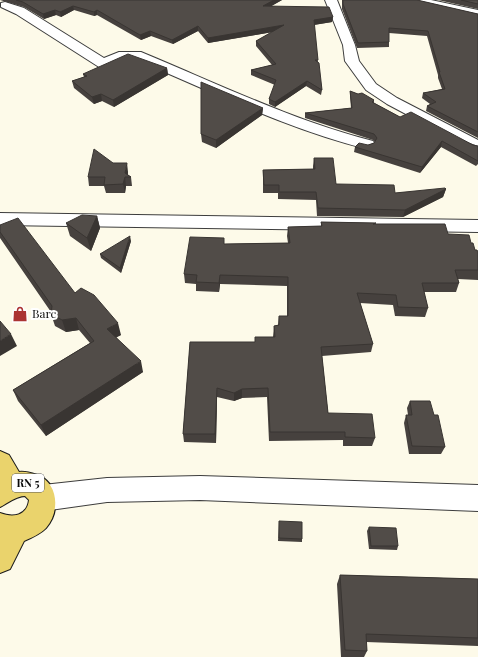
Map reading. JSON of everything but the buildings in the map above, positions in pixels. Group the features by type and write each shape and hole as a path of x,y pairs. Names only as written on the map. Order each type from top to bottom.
{"main road":[{"name":"RN 5","path":"0,558 7,528 21,528 31,524 43,507 43,498 40,490 34,485 4,481"}],"street":[{"path":"331,0 349,45 352,61 371,87 392,101 478,146"},
{"path":"415,0 478,14"},
{"path":"3,4 20,11 104,64 119,56 136,55 297,122 335,136 367,144"},
{"path":"0,219 478,226"},
{"path":"43,498 107,490 200,488 478,498"}],"place":[{"name":"Barc","path":"20,314"}]}
